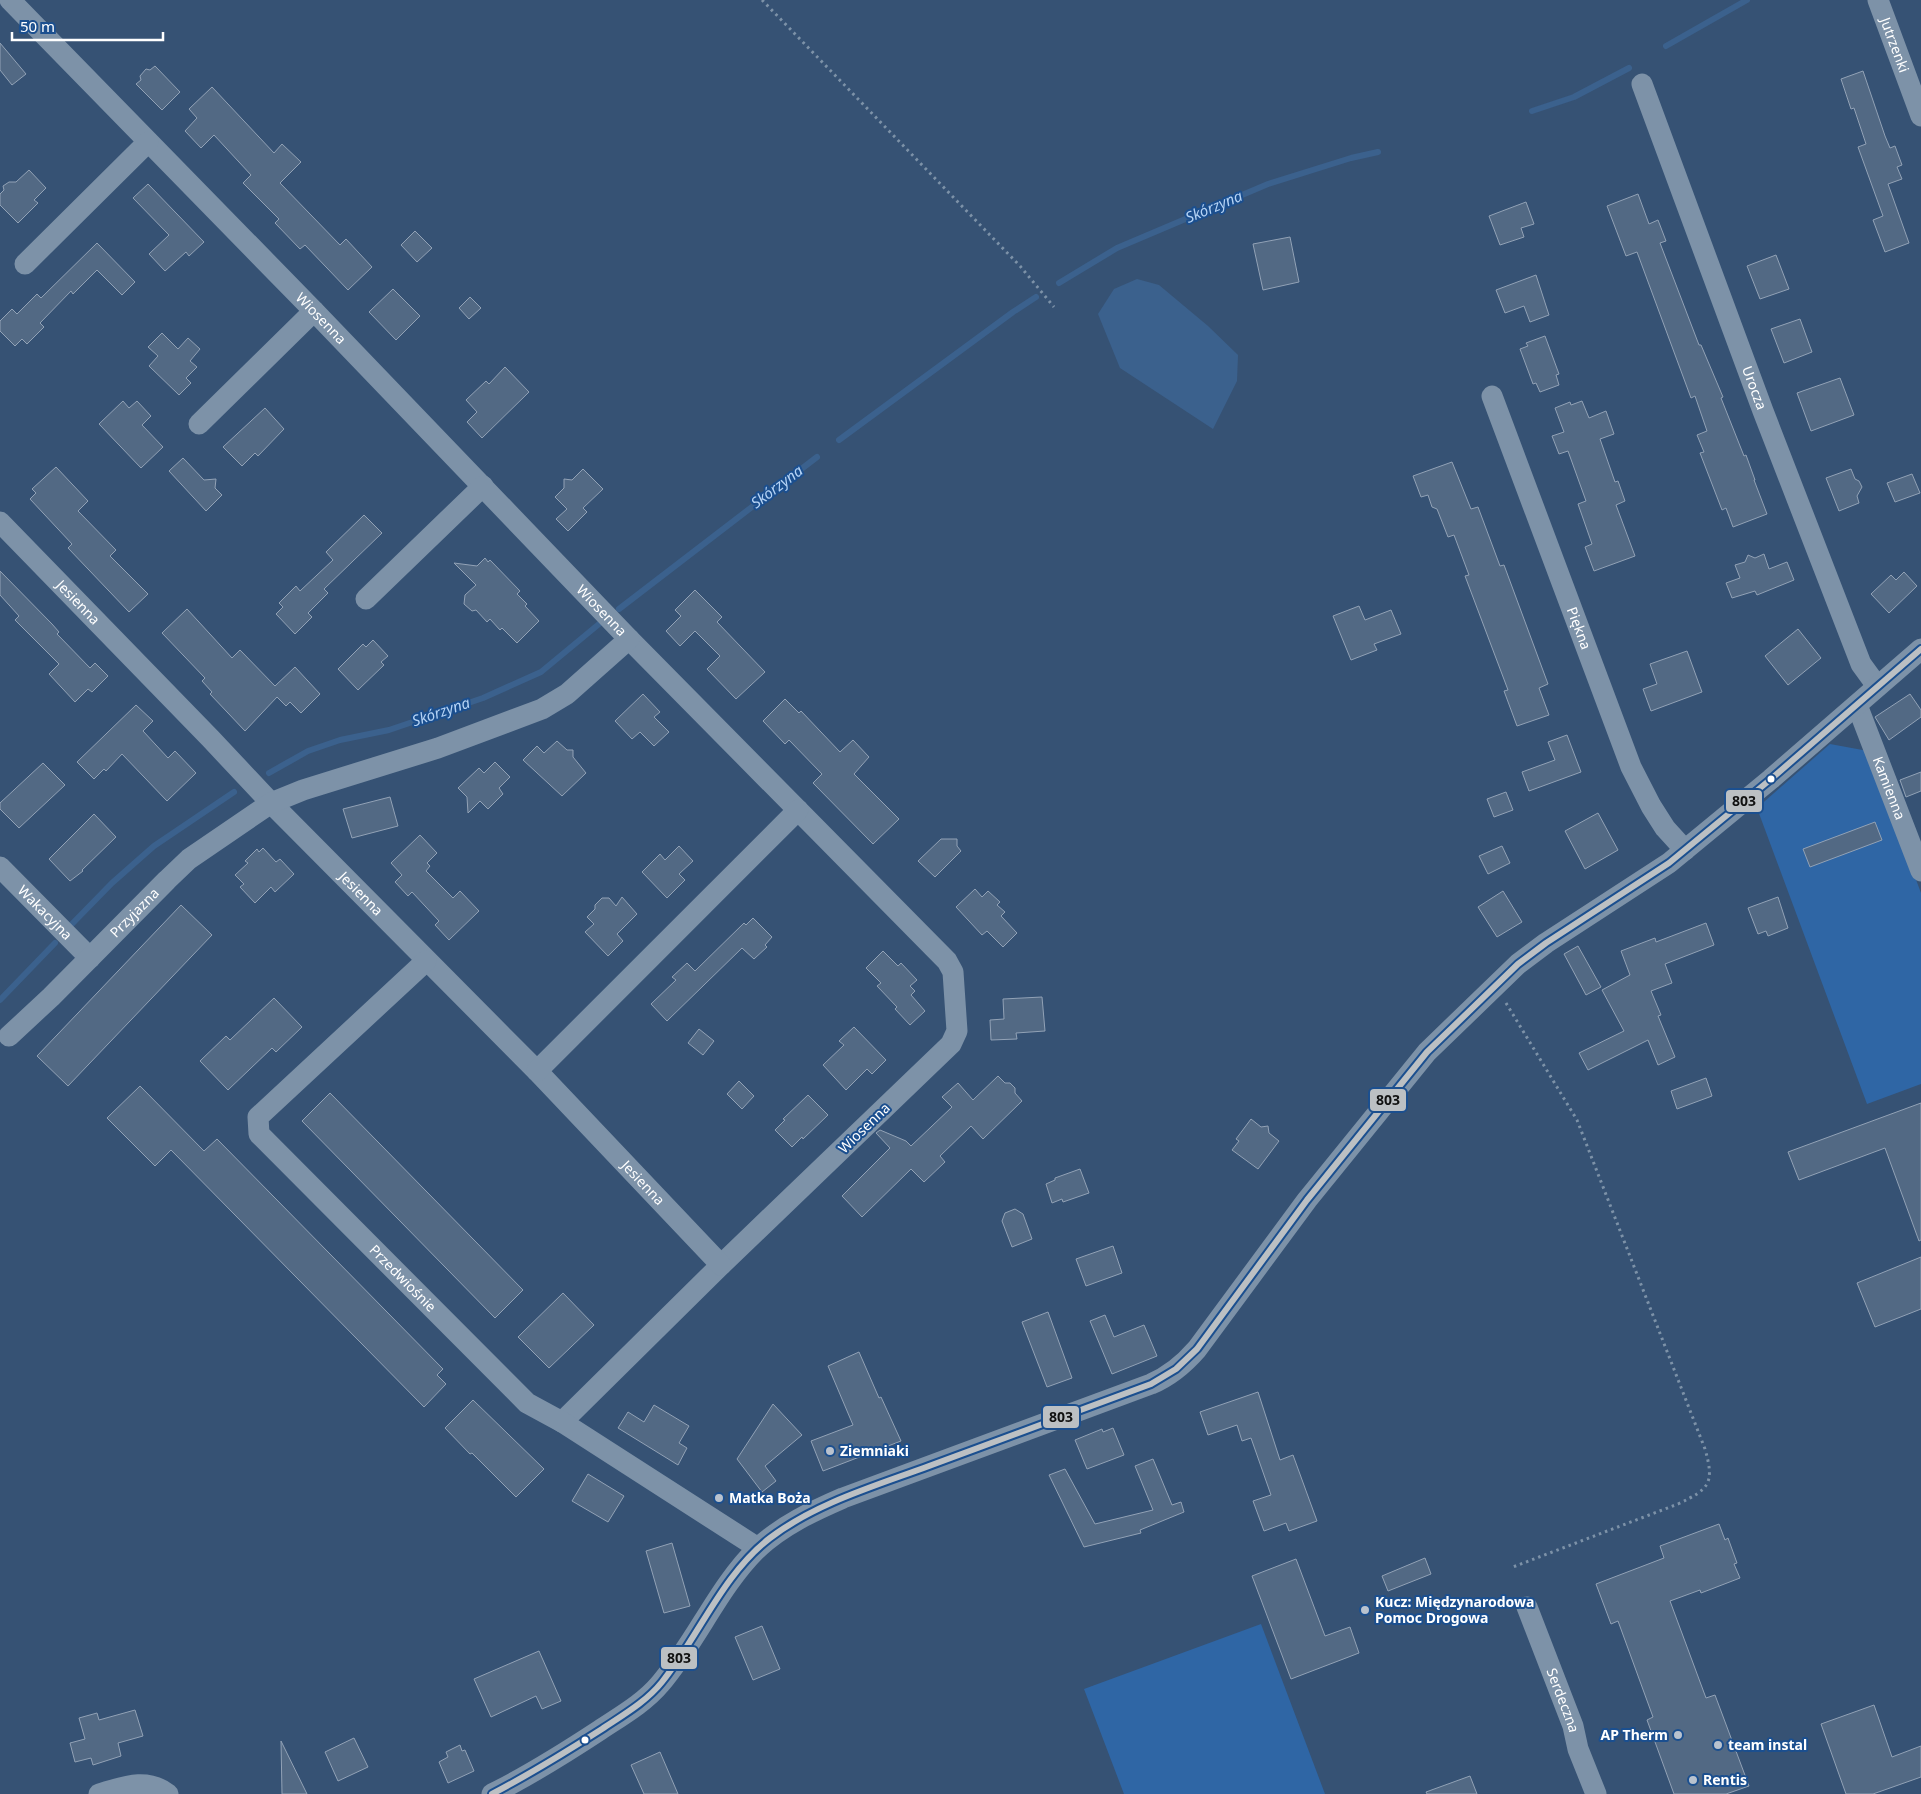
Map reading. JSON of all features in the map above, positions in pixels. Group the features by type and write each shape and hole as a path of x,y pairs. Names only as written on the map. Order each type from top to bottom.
{"street":[{"name":"Wiosenna","path":"10,0 314,311 629,639 947,961 953,972 957,1031 951,1044 721,1265 562,1422"},
{"name":"Jutrzenki","path":"1878,0 1921,116"},
{"name":"Urocza","path":"1642,84 1760,402 1861,664 1877,686"},
{"path":"25,264 148,142"},
{"path":"199,424 314,311"},
{"name":"Piękna","path":"1492,396 1631,767 1651,806 1665,828 1685,850"},
{"path":"366,599 483,486"},
{"name":"Jesienna","path":"0,522 205,732 271,803 537,1071 721,1265"},
{"name":"Wiosenna","path":"271,803 303,790 438,748 542,709 567,694 629,639"},
{"path":"492,1794 523,1779 646,1698 660,1684 681,1657 713,1606 758,1548 785,1527 811,1512 835,1502 1151,1384 1171,1374 1197,1349 1307,1200 1426,1052 1518,964 1546,943 1653,874 1685,850 1921,649"},
{"name":"Kamienna","path":"1857,705 1921,871"},
{"name":"Przyjazna","path":"9,1036 190,859 271,803"},
{"path":"537,1071 798,810"},
{"name":"Wakacyjna","path":"0,867 90,958"},
{"name":"Przedwiośnie","path":"426,961 258,1117 259,1134 527,1403 562,1422 758,1548"},
{"name":"Serdeczna","path":"1527,1607 1596,1794"},
{"path":"99,1794 131,1785 145,1784 157,1786 168,1794"}],"path":[{"path":"762,0 1020,266 1054,307"},
{"path":"1502,998 1577,1120 1705,1449 1710,1468 1708,1482 1699,1493 1678,1504 1513,1567"}],"shaded area":[{"path":"1137,279 1159,285 1208,326 1238,355 1237,381 1213,429 1120,368 1098,314 1114,289"},
{"path":"1830,744 1868,751 1921,893 1921,1084 1867,1104 1757,808"},
{"path":"1261,1624 1325,1794 1124,1794 1084,1689"}],"building":[{"path":"0,43 26,74 12,85 0,70"},
{"path":"155,66 180,92 162,110 136,84 141,80 140,76 146,69 150,70"},
{"path":"1863,71 1885,136 1890,148 1895,146 1902,165 1897,167 1902,179 1888,184 1909,243 1885,252 1873,220 1883,216 1858,147 1866,144 1854,108 1851,109 1841,79"},
{"path":"212,87 274,153 282,144 301,162 280,183 340,245 346,239 372,267 348,290 305,245 300,249 275,223 279,219 243,183 251,175 214,135 201,148 185,131 197,118 189,109"},
{"path":"29,170 46,188 34,200 38,203 18,223 0,205 0,194 4,190 3,186 9,182 16,182"},
{"path":"148,184 204,242 189,256 186,252 165,271 149,254 169,235 133,198"},
{"path":"1638,194 1649,224 1658,220 1666,241 1660,243 1699,345 1701,345 1723,397 1721,398 1744,456 1746,455 1767,514 1733,527 1726,508 1722,510 1700,453 1704,452 1697,435 1707,431 1695,396 1691,398 1637,252 1626,256 1607,206"},
{"path":"1526,202 1534,224 1521,228 1524,237 1500,245 1489,216"},
{"path":"415,231 432,248 417,262 401,245"},
{"path":"1290,237 1299,282 1263,290 1253,244"},
{"path":"97,243 135,282 122,295 97,270 73,294 71,291 40,323 44,327 27,344 22,339 15,346 0,331 0,321 12,309 17,314 37,294 41,298"},
{"path":"1776,255 1789,289 1760,299 1747,266"},
{"path":"1536,275 1549,315 1530,322 1524,306 1505,313 1496,290"},
{"path":"393,289 420,316 396,340 369,312"},
{"path":"470,297 481,308 469,319 459,308"},
{"path":"1800,319 1812,352 1784,363 1771,329"},
{"path":"162,333 178,349 188,338 200,349 190,361 197,367 186,378 191,383 179,395 149,366 158,356 148,347"},
{"path":"1545,336 1559,374 1556,375 1559,385 1540,392 1536,383 1533,384 1520,349 1528,346 1526,343"},
{"path":"505,367 529,392 482,438 467,422 477,412 466,400 486,381 489,384"},
{"path":"1840,378 1854,415 1811,431 1797,393"},
{"path":"123,401 129,408 137,401 151,416 142,425 163,447 141,468 99,424"},
{"path":"1582,401 1589,418 1606,411 1614,434 1600,439 1615,482 1618,481 1625,501 1616,505 1635,556 1594,571 1585,547 1592,544 1578,504 1586,501 1568,451 1559,454 1552,436 1564,432 1555,408 1570,402 1571,405"},
{"path":"265,408 284,429 258,456 255,453 242,466 223,447"},
{"path":"183,458 204,480 216,479 215,488 222,495 206,511 169,471"},
{"path":"1452,462 1471,509 1478,507 1500,566 1504,565 1548,684 1539,688 1549,715 1517,726 1504,691 1508,690 1465,576 1469,575 1454,535 1448,537 1437,509 1432,507 1428,495 1421,497 1413,476"},
{"path":"56,467 88,501 78,511 116,550 110,556 148,594 129,612 68,548 72,544 30,499 36,493 32,489"},
{"path":"583,469 603,489 583,508 587,512 568,531 556,519 567,509 555,497 564,488 564,479 572,480"},
{"path":"1851,469 1855,479 1859,481 1862,487 1857,496 1859,503 1839,511 1826,478"},
{"path":"1912,474 1920,493 1895,502 1887,483"},
{"path":"364,515 382,533 324,589 328,593 308,613 312,617 295,634 276,614 283,607 279,603 296,586 300,591 333,560 326,552"},
{"path":"1764,554 1769,569 1787,562 1794,580 1757,595 1755,591 1732,598 1726,583 1740,578 1735,565 1745,562 1748,555 1755,558"},
{"path":"485,558 488,562 490,560 520,591 517,594 539,621 517,643 502,628 500,630 490,619 487,622 476,610 472,611 464,604 465,595 476,585 454,563 477,566"},
{"path":"0,571 52,624 59,632 57,634 90,668 95,663 108,676 92,692 88,689 75,702 49,674 59,664 15,620 19,616 0,595"},
{"path":"1904,572 1917,586 1889,613 1871,594 1891,575 1896,580"},
{"path":"695,590 722,617 717,622 765,672 736,699 707,669 720,656 695,631 680,646 666,631 681,616 675,610"},
{"path":"1359,606 1365,620 1391,610 1401,634 1374,644 1377,650 1351,660 1333,616"},
{"path":"187,609 232,658 240,650 275,686 295,667 320,694 301,713 290,702 286,706 277,697 245,731 210,694 212,692 202,681 205,678 162,633"},
{"path":"1798,629 1821,658 1788,685 1765,656"},
{"path":"373,640 388,656 381,662 384,665 358,690 338,669 363,644 366,647"},
{"path":"1687,651 1702,692 1651,711 1643,689 1657,684 1650,664"},
{"path":"643,694 660,712 654,717 669,732 654,746 640,732 632,739 615,721"},
{"path":"1910,694 1921,710 1921,717 1889,740 1875,717"},
{"path":"785,699 799,713 801,711 840,752 853,740 869,757 854,774 899,819 873,844 813,783 822,774 789,740 785,744 763,721"},
{"path":"136,705 153,721 143,731 168,758 175,751 196,773 167,801 122,754 106,771 104,769 94,779 77,762"},
{"path":"1567,735 1581,772 1529,791 1522,772 1555,760 1548,742"},
{"path":"557,741 567,750 573,750 573,757 586,773 562,796 523,760 537,746 544,753"},
{"path":"495,762 510,777 499,788 503,794 488,809 480,801 468,813 467,797 458,788 479,768 484,773"},
{"path":"43,763 65,785 19,828 0,809 0,803"},
{"path":"1921,772 1921,791 1906,797 1900,780"},
{"path":"1506,792 1513,810 1494,817 1487,799"},
{"path":"390,797 398,826 352,838 343,809"},
{"path":"1598,813 1618,850 1585,869 1565,831"},
{"path":"94,814 116,837 83,871 70,881 49,859"},
{"path":"1875,822 1882,840 1810,867 1803,849"},
{"path":"420,835 437,853 427,863 430,866 426,871 453,898 460,891 479,911 449,940 435,925 439,921 412,892 408,896 395,882 402,875 391,863"},
{"path":"941,839 957,839 957,846 961,851 935,877 918,861"},
{"path":"679,846 693,861 679,874 685,880 667,898 642,872 660,854 665,860"},
{"path":"1502,846 1510,863 1488,874 1479,856"},
{"path":"263,848 276,862 280,859 294,874 275,892 271,887 255,903 240,887 244,884 235,875 248,863 245,861 257,849 259,852"},
{"path":"975,889 982,897 988,891 1000,902 997,905 1005,912 1001,916 1017,933 1003,947 987,931 982,935 956,907"},
{"path":"1503,891 1522,922 1497,937 1478,907"},
{"path":"622,897 637,914 617,934 623,941 608,956 585,932 594,924 587,917 602,898 609,898 616,906"},
{"path":"1778,897 1788,928 1768,936 1766,931 1758,934 1748,908"},
{"path":"181,905 212,935 68,1086 37,1056"},
{"path":"753,918 772,937 765,945 767,947 754,959 742,948 667,1021 651,1004 676,980 672,977 687,963 695,971 744,923 746,925"},
{"path":"1706,923 1714,945 1665,964 1672,983 1651,991 1661,1015 1658,1016 1675,1057 1658,1065 1648,1040 1588,1070 1579,1053 1624,1031 1602,990 1630,975 1621,951 1655,938 1656,942"},
{"path":"1578,946 1601,987 1586,995 1564,954"},
{"path":"883,951 898,966 901,963 917,980 910,986 915,991 911,995 925,1011 910,1025 895,1009 897,1007 877,986 881,983 866,968"},
{"path":"1042,997 1045,1031 1016,1033 1017,1039 991,1040 990,1020 1004,1019 1003,999"},
{"path":"274,998 302,1027 276,1052 272,1048 228,1090 200,1061 226,1036 230,1040"},
{"path":"854,1027 886,1060 872,1074 867,1069 846,1090 823,1065 844,1045 839,1041"},
{"path":"699,1029 714,1041 703,1055 688,1043"},
{"path":"998,1076 1005,1083 1010,1083 1015,1088 1015,1093 1022,1101 983,1139 971,1126 940,1156 945,1162 924,1182 911,1169 862,1217 842,1196 890,1148 876,1133 880,1130 906,1141 911,1146 952,1107 942,1097 958,1083 973,1100"},
{"path":"1706,1078 1712,1096 1677,1109 1671,1091"},
{"path":"739,1081 754,1096 742,1109 727,1094"},
{"path":"140,1086 204,1151 217,1139 443,1369 437,1375 446,1384 424,1407 171,1150 155,1166 107,1118"},
{"path":"330,1093 523,1290 495,1318 302,1121"},
{"path":"808,1095 828,1115 792,1147 775,1130 785,1120 783,1119"},
{"path":"1921,1103 1921,1240 1919,1241 1885,1148 1799,1180 1788,1152"},
{"path":"1251,1119 1261,1127 1268,1126 1269,1133 1279,1141 1258,1169 1232,1150 1239,1141 1236,1139"},
{"path":"1080,1169 1089,1193 1063,1202 1062,1199 1052,1203 1046,1184 1055,1180 1055,1178"},
{"path":"1015,1209 1023,1214 1032,1239 1012,1247 1002,1221 1005,1213"},
{"path":"1113,1246 1122,1273 1086,1286 1076,1259"},
{"path":"1921,1257 1921,1309 1875,1327 1857,1283"},
{"path":"563,1293 594,1325 549,1368 518,1337"},
{"path":"1048,1312 1072,1378 1047,1387 1022,1322"},
{"path":"1105,1315 1114,1337 1144,1325 1157,1356 1112,1374 1090,1321"},
{"path":"859,1352 879,1398 881,1397 901,1441 823,1471 811,1441 853,1425 828,1366"},
{"path":"1258,1392 1280,1460 1293,1455 1317,1521 1289,1531 1286,1523 1264,1531 1253,1501 1271,1495 1251,1438 1242,1441 1237,1425 1208,1435 1200,1412"},
{"path":"473,1400 544,1469 516,1497 445,1428"},
{"path":"773,1404 802,1435 765,1466 776,1481 762,1492 737,1459"},
{"path":"654,1405 689,1426 679,1443 687,1448 678,1465 618,1428 628,1412 644,1422"},
{"path":"1113,1428 1124,1455 1087,1469 1075,1440 1102,1429 1103,1432"},
{"path":"1153,1459 1172,1505 1181,1502 1184,1512 1140,1530 1141,1533 1084,1547 1049,1475 1065,1469 1095,1524 1153,1510 1135,1466"},
{"path":"588,1474 624,1496 608,1522 572,1501"},
{"path":"1719,1524 1725,1540 1728,1538 1737,1563 1734,1564 1740,1578 1701,1593 1700,1590 1670,1601 1706,1698 1715,1695 1749,1786 1726,1794 1674,1794 1647,1720 1653,1717 1618,1621 1611,1624 1596,1584 1664,1558 1660,1546"},
{"path":"672,1543 690,1606 664,1613 646,1551"},
{"path":"1425,1558 1431,1574 1388,1591 1382,1576"},
{"path":"1296,1559 1325,1636 1350,1627 1359,1653 1291,1679 1252,1576"},
{"path":"762,1626 780,1669 753,1680 735,1637"},
{"path":"539,1651 561,1701 542,1709 536,1696 491,1717 474,1679"},
{"path":"1874,1705 1892,1757 1921,1746 1921,1777 1873,1794 1846,1794 1821,1724"},
{"path":"135,1710 143,1736 118,1743 121,1756 93,1765 91,1758 75,1762 70,1743 85,1739 79,1718 97,1713 99,1720"},
{"path":"354,1738 368,1767 338,1781 325,1752"},
{"path":"281,1741 307,1794 282,1794"},
{"path":"460,1745 462,1751 465,1750 474,1771 448,1783 439,1762 448,1757 446,1752"},
{"path":"660,1752 678,1794 644,1794 631,1765"},
{"path":"1470,1776 1477,1794 1427,1794 1426,1792"}],"waterway":[{"name":"Skórzyna","path":"1666,46 1747,0"},
{"name":"Skórzyna","path":"1532,111 1574,97 1629,68"},
{"name":"Skórzyna","path":"1059,283 1117,248 1268,184 1351,158 1378,152"},
{"name":"Skórzyna","path":"839,440 1036,297"},
{"name":"Skórzyna","path":"619,609 817,457"},
{"name":"Skórzyna","path":"269,773 308,751 340,740 389,730 483,698 541,672 599,624"},
{"name":"Skórzyna","path":"70,926 112,883 154,846 234,792"},
{"name":"Skórzyna","path":"0,1000 55,943"}],"transit line":[{"name":"803","path":"492,1794 575,1746 649,1696 675,1664 724,1588 738,1570 770,1538 788,1526 846,1496 1151,1384 1176,1369 1197,1349 1307,1200 1427,1052 1518,964 1546,943 1669,863 1771,779 1921,649"}],"place":[{"name":"Ziemniaki","path":"830,1451"},
{"name":"Matka Boża","path":"719,1498"},
{"name":"Kucz: Międzynarodowa Pomoc Drogowa","path":"1365,1610"},
{"name":"AP Therm","path":"1678,1735"},
{"name":"team instal","path":"1718,1745"},
{"name":"Rentis","path":"1693,1780"}]}
